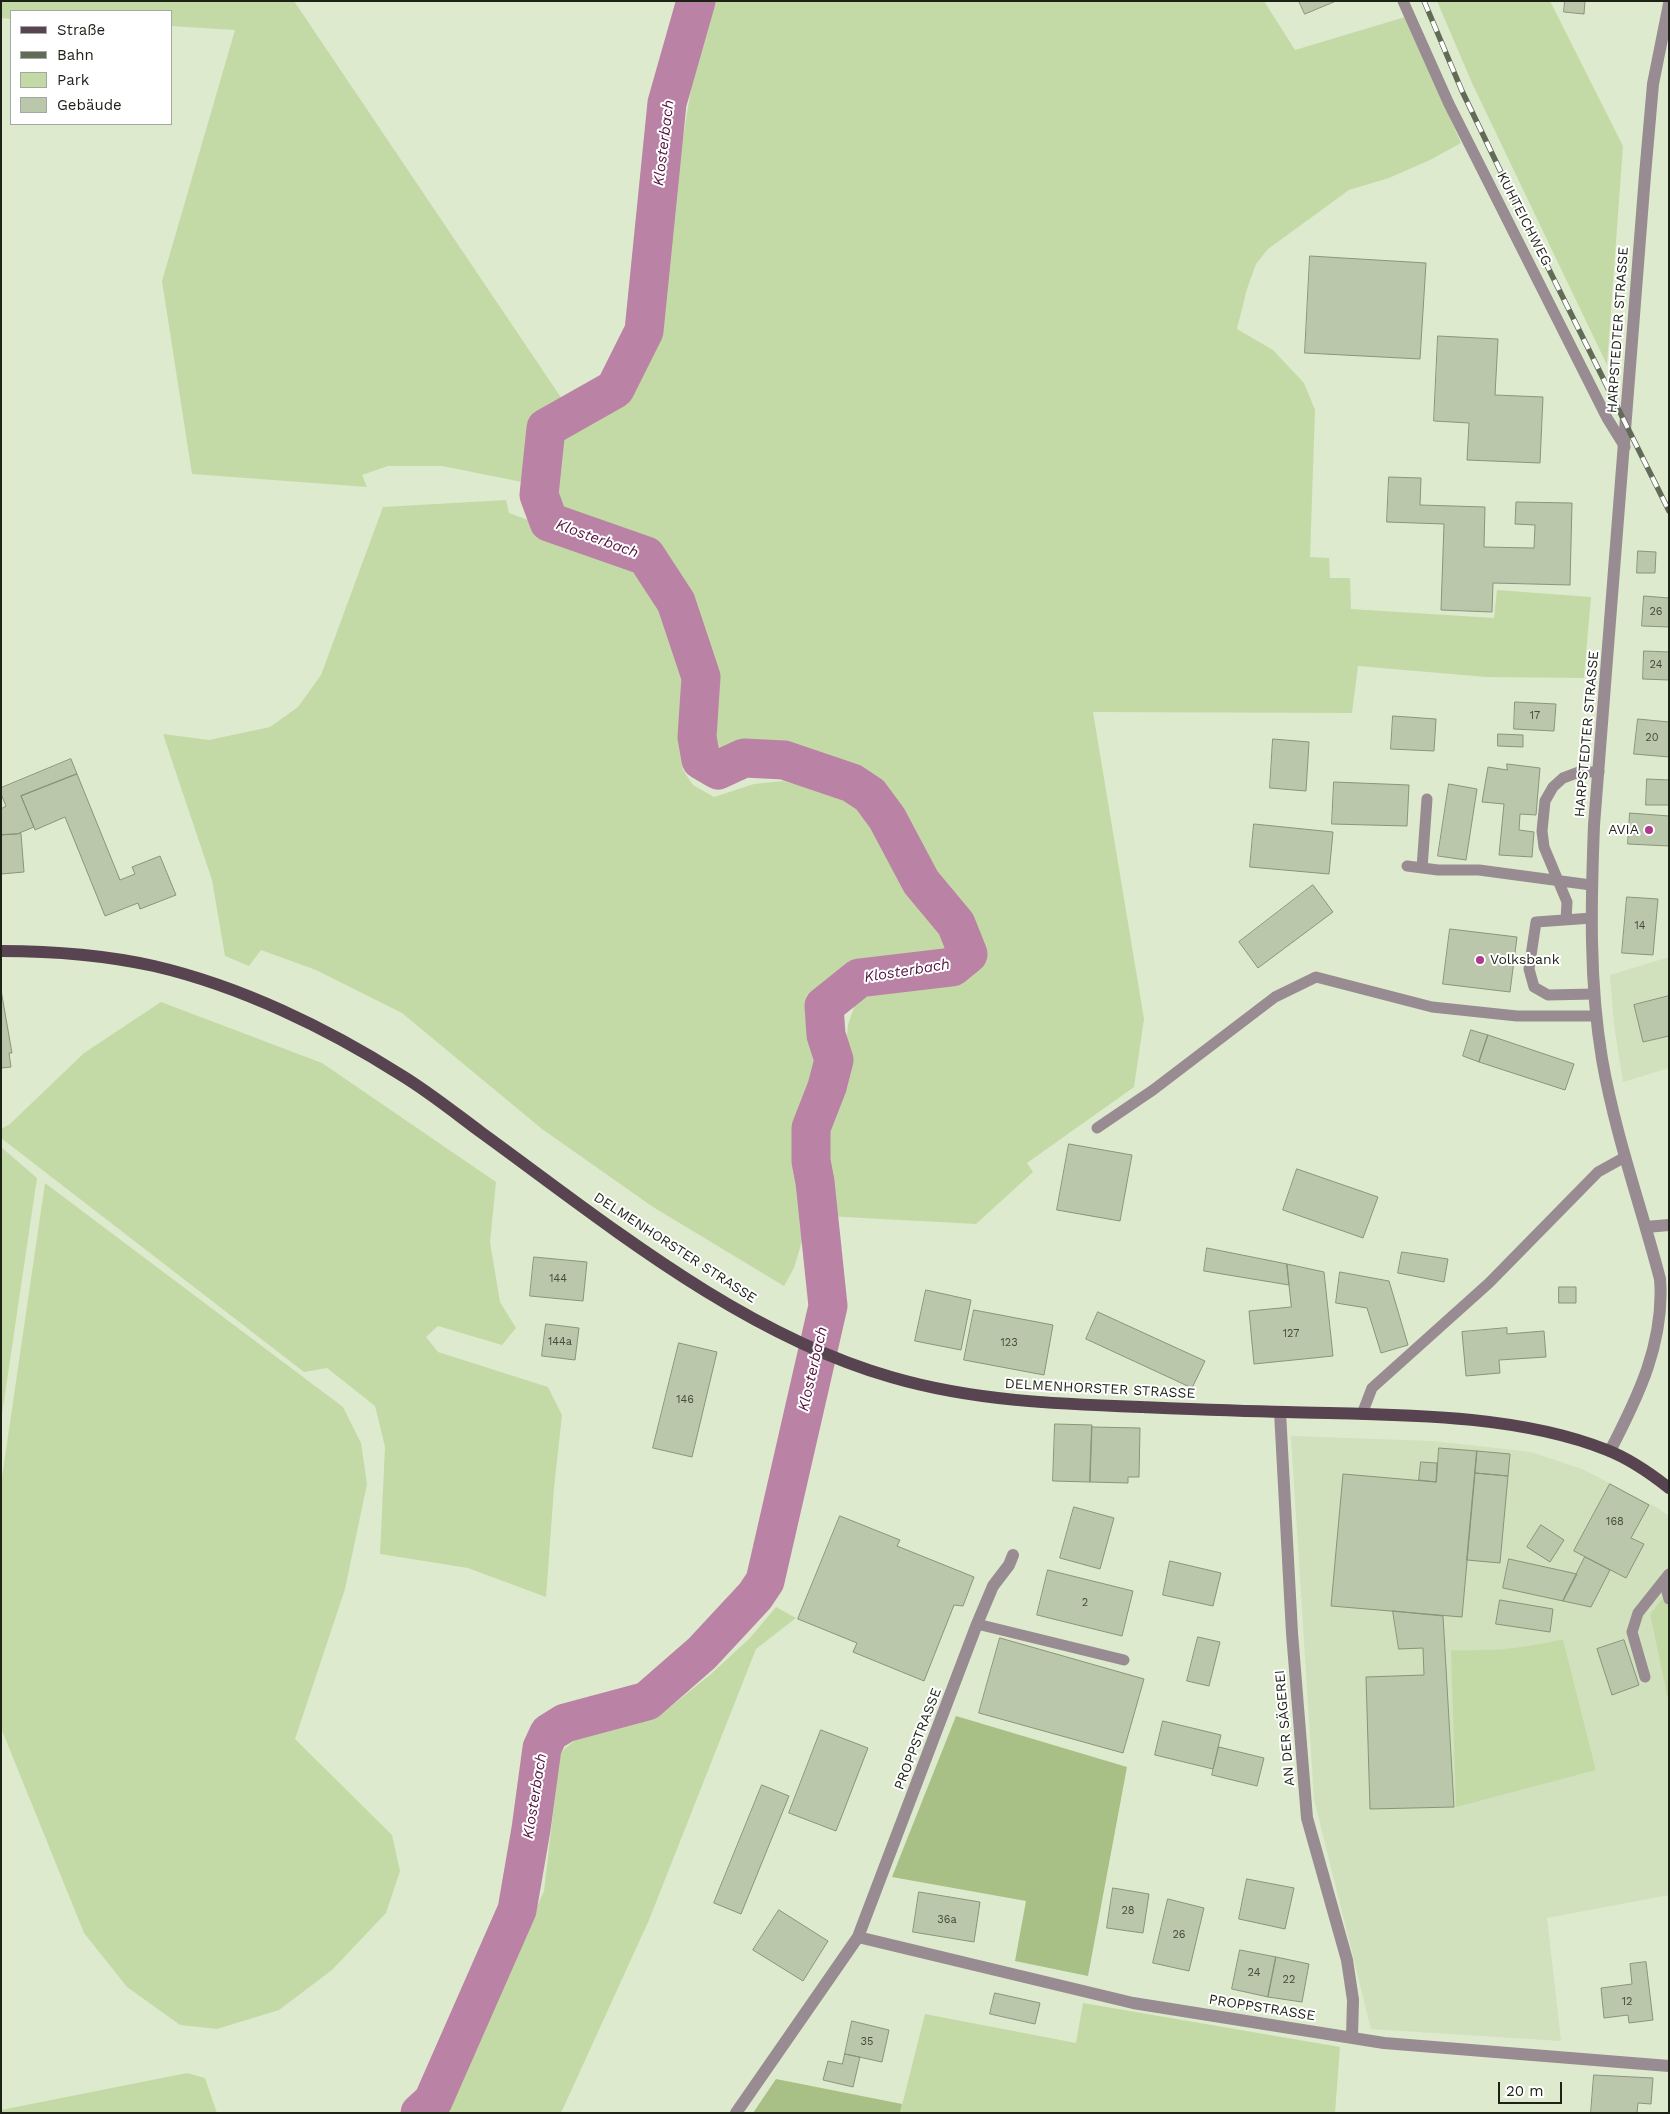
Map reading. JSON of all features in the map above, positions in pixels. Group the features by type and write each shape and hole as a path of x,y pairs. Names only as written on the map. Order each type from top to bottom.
{"main road":[{"name":"DELMENHORSTER STRASSE","path":"1,950 76,954 152,966 182,973 253,999 331,1033 404,1077 623,1235 697,1285 749,1316 835,1358 888,1376 932,1388 995,1398 1053,1404 1362,1414 1447,1418 1496,1424 1559,1436 1610,1451 1649,1472 1669,1488"}],"street":[{"name":"HARPSTEDTER STRASSE","path":"1610,1451 1638,1392 1653,1352 1658,1333 1662,1298 1660,1279 1625,1157 1606,1078 1594,994 1592,885 1645,175 1653,84 1669,4"},
{"path":"1646,1228 1669,1225"},
{"name":"AN DER SÄGEREI","path":"1280,1412 1292,1632 1307,1818 1347,1960 1353,2000 1352,2037"},
{"name":"PROPPSTRASSE","path":"736,2113 858,1937 977,1624 993,1586 1009,1565 1013,1555"},
{"name":"PROPPSTRASSE","path":"858,1937 1133,2003 1384,2043 1669,2066"}],"lane":[{"name":"KUHTEICHWEG","path":"1403,1 1449,104 1607,418 1624,447"},
{"path":"1566,920 1567,902 1544,847 1542,831 1545,801 1552,787 1563,778 1579,772 1599,772"},
{"path":"1422,868 1427,799"},
{"path":"1407,866 1479,870 1592,885"},
{"path":"1592,918 1536,922 1529,969 1534,987 1548,995 1594,994"},
{"path":"1097,1128 1153,1090 1275,997 1316,977 1432,1007 1518,1016 1596,1016"},
{"path":"1362,1414 1372,1388 1489,1283 1598,1172 1625,1157"},
{"path":"1666,1577 1669,1599"},
{"path":"1645,1677 1632,1632 1638,1614 1666,1577"},
{"path":"977,1624 1124,1660"}],"shaded area":[{"path":"1669,957 1669,1068 1623,1082 1614,1025 1610,975"},
{"path":"1291,1436 1433,1441 1531,1452 1582,1469 1656,1507 1669,1516 1669,1590 1650,1614 1669,1705 1669,1895 1547,1918 1561,2041 1371,2029 1314,1799","holes":["1563,1639 1596,1770 1451,1650 1500,1651 1532,1647"]}],"green space":[{"path":"1,1 294,1 562,399 541,413 530,433 522,482 442,466 388,466 362,475 367,487 192,474 162,281 235,30 172,26 172,10 10,10 10,19 1,18"},
{"path":"705,1 1264,1 1295,50 1405,17 1461,143 1430,160 1389,178 1349,190 1268,249 1256,264 1247,289 1237,329 1273,350 1304,383 1315,410 1310,557 1329,558 1330,578 1350,578 1351,609 1494,618 1497,590 1591,597 1584,678 1486,677 1358,666 1352,713 1093,712 1144,1019 1134,1087 1027,1163 1033,1172 976,1224 826,1216 821,1183 823,1143 842,1086 848,1025 857,998 903,988 946,983 974,968 976,945 921,863 888,800 812,759 772,745 742,751 728,760 714,750 712,685 683,610 654,556 564,523 547,500 551,435 622,393 651,337"},
{"path":"1437,1 1550,1 1623,146 1607,365 1472,83"},
{"path":"506,500 509,513 588,542 625,561 660,607 684,663 685,693 679,738 683,770 693,785 714,797 754,784 783,781 832,794 856,807 880,837 902,877 951,942 945,951 877,957 833,974 806,996 816,1062 794,1126 798,1191 805,1231 794,1268 784,1286 653,1207 542,1129 402,1013 316,970 261,950 249,966 225,956 212,880 163,734 209,740 270,727 298,707 321,675 383,507"},
{"path":"161,1002 322,1063 496,1182 490,1242 500,1302 516,1328 502,1345 438,1326 426,1337 438,1352 548,1387 562,1415 554,1488 546,1597 468,1568 380,1554 385,1447 375,1406 327,1368 304,1372 1,1138 1,1129 10,1124 84,1053"},
{"path":"1,1147 37,1178 1,1421"},
{"path":"45,1183 343,1407 361,1443 367,1484 345,1589 295,1739 392,1835 400,1871 386,1913 332,1970 279,2010 217,2029 180,2025 127,1987 84,1933 1,1728 1,1484"},
{"path":"1669,1590 1669,1705 1650,1614"},
{"path":"776,1607 796,1618 756,1649 649,1920 561,2113 445,2113 544,1891 560,1753 576,1739 660,1715 711,1674 750,1638"},
{"path":"1563,1639 1596,1770 1456,1807 1451,1650 1508,1649"},
{"path":"956,1716 1127,1767 1088,1976 1015,1961 1026,1901 892,1877"},
{"path":"1083,2003 1340,2047 1335,2113 900,2113 925,2014 1076,2043"},
{"path":"187,2073 205,2078 217,2113 1,2113 1,2110"},
{"path":"776,2079 902,2104 900,2113 753,2113"}],"building":[{"path":"1299,1 1336,1 1305,14"},
{"path":"1565,1 1585,1 1584,14 1564,12"},
{"path":"1310,256 1426,263 1420,359 1305,353"},
{"path":"1438,336 1498,339 1495,395 1543,397 1540,463 1467,460 1469,423 1434,421"},
{"path":"1389,477 1421,478 1420,505 1485,507 1484,547 1534,548 1535,525 1515,524 1516,502 1572,503 1570,585 1493,583 1492,612 1441,610 1444,524 1387,522"},
{"path":"1638,551 1656,552 1655,573 1637,573"},
{"path":"1644,596 1669,598 1669,627 1642,626"},
{"path":"1644,651 1669,652 1669,680 1643,679"},
{"path":"1515,702 1556,704 1554,731 1514,729"},
{"path":"1393,716 1436,719 1434,751 1391,749"},
{"path":"1638,719 1669,722 1669,757 1634,754"},
{"path":"1498,734 1523,735 1523,747 1498,746"},
{"path":"1273,739 1309,742 1306,791 1270,788"},
{"path":"71,759 77,774 21,796 34,827 17,834 1,835 1,809 6,806 1,794 1,788"},
{"path":"1507,764 1540,768 1536,815 1520,814 1519,830 1534,832 1532,857 1499,855 1504,804 1482,802 1488,767 1507,770"},
{"path":"77,774 120,880 135,874 132,867 160,856 176,895 140,909 138,903 105,916 65,817 35,830 21,796"},
{"path":"1647,779 1669,780 1669,805 1646,805"},
{"path":"1334,782 1409,785 1407,826 1332,824"},
{"path":"1449,784 1477,789 1466,860 1438,856"},
{"path":"1630,813 1669,816 1669,846 1628,844"},
{"path":"1254,824 1333,832 1329,874 1250,867"},
{"path":"21,834 24,872 1,874 1,835"},
{"path":"1313,885 1333,912 1258,968 1239,942"},
{"path":"1627,897 1658,899 1653,955 1622,953"},
{"name":"Volksbank","path":"1450,929 1517,937 1510,992 1443,984"},
{"path":"1,990 12,1053 9,1053 11,1067 1,1068"},
{"path":"1669,996 1669,1036 1643,1042 1634,1005"},
{"path":"1471,1030 1488,1035 1479,1062 1463,1056"},
{"path":"1488,1035 1574,1064 1565,1090 1479,1062"},
{"path":"1069,1144 1132,1155 1120,1221 1057,1210"},
{"path":"1297,1169 1378,1197 1363,1238 1283,1210"},
{"path":"1207,1248 1287,1264 1289,1285 1204,1271"},
{"path":"1402,1252 1448,1259 1444,1282 1398,1273"},
{"path":"534,1257 587,1262 583,1301 530,1296"},
{"path":"1287,1264 1324,1272 1333,1356 1254,1364 1249,1311 1291,1307"},
{"path":"1340,1272 1389,1281 1408,1345 1381,1353 1367,1308 1336,1303"},
{"path":"1559,1287 1576,1287 1576,1303 1559,1303"},
{"path":"926,1290 971,1300 961,1350 915,1341"},
{"path":"974,1310 1053,1325 1044,1375 964,1360"},
{"path":"1098,1312 1205,1361 1192,1388 1086,1339"},
{"path":"546,1324 579,1328 575,1360 542,1356"},
{"path":"1507,1328 1507,1334 1544,1331 1546,1357 1499,1360 1500,1373 1466,1376 1462,1332"},
{"path":"679,1343 717,1352 692,1457 653,1448"},
{"path":"1055,1424 1092,1425 1090,1482 1053,1481"},
{"path":"1092,1427 1140,1428 1139,1477 1128,1477 1128,1483 1090,1482"},
{"path":"1439,1448 1477,1451 1462,1617 1331,1606 1343,1474 1436,1482"},
{"path":"1477,1451 1510,1454 1508,1476 1475,1473"},
{"path":"1421,1462 1437,1463 1436,1482 1419,1480"},
{"path":"1475,1473 1508,1476 1500,1563 1467,1560"},
{"path":"1610,1484 1649,1505 1631,1538 1644,1544 1626,1578 1574,1551"},
{"path":"1074,1507 1114,1518 1100,1569 1060,1558"},
{"path":"840,1516 900,1540 897,1546 974,1577 963,1606 954,1605 924,1681 853,1652 857,1643 798,1619"},
{"path":"1541,1525 1564,1540 1550,1562 1527,1547"},
{"path":"1585,1557 1610,1570 1591,1607 1563,1601"},
{"path":"1509,1559 1577,1574 1563,1601 1503,1588"},
{"path":"1170,1561 1221,1573 1213,1606 1163,1595"},
{"path":"1048,1570 1133,1591 1122,1636 1037,1615"},
{"path":"1500,1600 1553,1609 1550,1632 1496,1624"},
{"path":"1393,1611 1443,1616 1454,1807 1370,1809 1366,1677 1424,1675 1423,1648 1399,1649"},
{"path":"1198,1637 1220,1642 1209,1686 1187,1681"},
{"path":"1000,1638 1144,1679 1123,1753 979,1713"},
{"path":"1624,1640 1639,1685 1612,1695 1597,1649"},
{"path":"1163,1721 1221,1735 1213,1769 1155,1755"},
{"path":"821,1730 868,1748 836,1831 789,1813"},
{"path":"1219,1747 1264,1758 1257,1786 1212,1775"},
{"path":"762,1785 789,1796 741,1914 714,1903"},
{"path":"1247,1879 1294,1888 1285,1929 1239,1919"},
{"path":"1113,1888 1149,1894 1143,1933 1107,1928"},
{"path":"919,1892 980,1902 974,1942 913,1932"},
{"path":"1168,1899 1204,1908 1189,1971 1153,1963"},
{"path":"779,1910 828,1941 803,1981 753,1950"},
{"path":"1240,1950 1276,1957 1268,1997 1232,1989"},
{"path":"1276,1957 1309,1964 1302,2002 1268,1997"},
{"path":"1646,1962 1653,2020 1629,2023 1628,2015 1604,2018 1601,1988 1632,1984 1630,1964"},
{"path":"995,1993 1040,2003 1035,2024 990,2014"},
{"path":"852,2021 889,2030 882,2062 845,2054"},
{"path":"845,2054 860,2057 853,2087 823,2080 828,2061 842,2064"},
{"path":"1594,2075 1653,2078 1651,2104 1638,2103 1637,2113 1591,2113"}],"waterway":[{"name":"Klosterbach","path":"420,2113 433,2101 517,1910 542,1748 549,1733 565,1723 647,1701 702,1653 755,1596 765,1581 828,1306 815,1182 811,1161 811,1128 827,1087 834,1060 826,1035 824,1006 859,978 952,967 968,954 956,924 921,882 887,818 870,795 852,783 784,760 744,758 718,770 701,760 697,737 701,677 676,602 646,556 549,522 539,495 546,428 615,389 644,331 667,103 696,1"}],"railway":[{"path":"1424,1 1462,91 1669,511"}],"place":[{"name":"AVIA","path":"1649,830"},
{"name":"Volksbank","path":"1480,960"}]}
